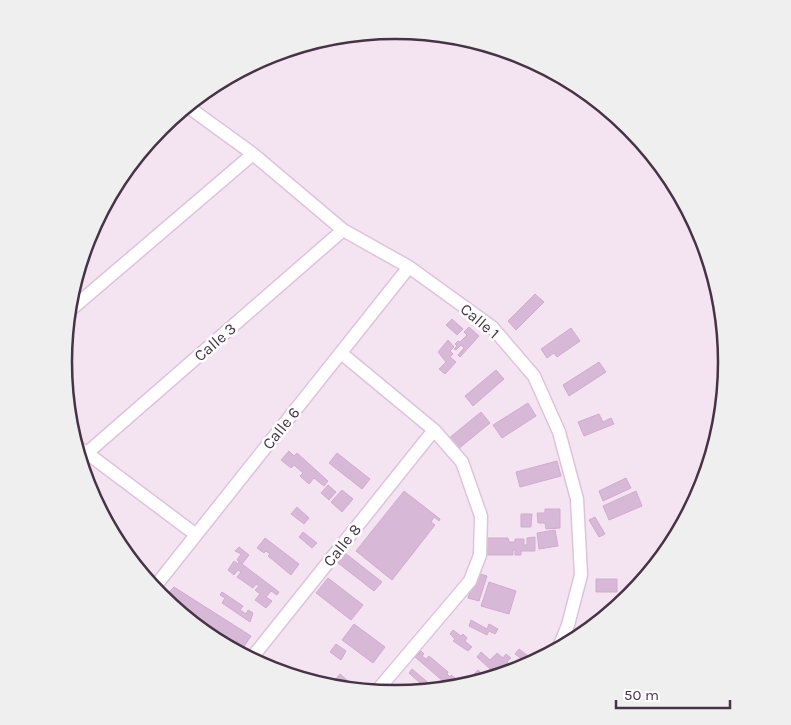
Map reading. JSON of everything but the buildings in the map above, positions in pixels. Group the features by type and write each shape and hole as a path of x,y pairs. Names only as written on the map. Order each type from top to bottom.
{"street":[{"name":"Calle 1","path":"193,110 253,154 343,230 409,267 492,327 534,376 559,432 577,499 581,575 568,625 561,640"},
{"path":"77,304 253,154"},
{"name":"Calle 3","path":"87,453 343,230"},
{"name":"Calle 6","path":"158,582 409,267"},
{"path":"341,353 434,430 462,462 481,516 480,555 470,581 381,686"},
{"name":"Calle 8","path":"255,654 434,430"},
{"path":"87,453 196,534"}]}
